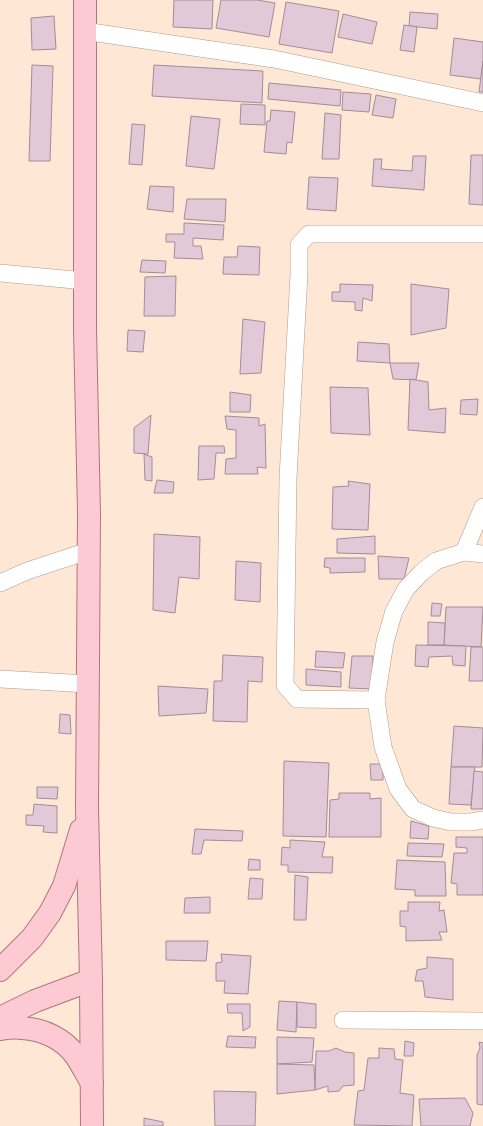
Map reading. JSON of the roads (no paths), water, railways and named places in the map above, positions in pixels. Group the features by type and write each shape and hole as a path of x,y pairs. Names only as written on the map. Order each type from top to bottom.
{"main road":[{"path":"85,0 85,281 89,513 87,808 91,980 92,1126"},
{"path":"0,970 32,938 50,913 61,893 69,873 87,808"},
{"path":"0,1018 35,1001 91,980"},
{"path":"0,1029 32,1029 51,1036 66,1045 76,1056 92,1084"}],"street":[{"path":"84,31 274,59 483,103"},
{"path":"376,700 297,699 285,685 288,478 299,274 299,245 308,234 483,234"},
{"path":"0,273 85,281"},
{"path":"464,552 483,507"},
{"path":"0,583 27,571 88,551"},
{"path":"483,554 464,552 436,561 421,573 406,589 394,611 385,642 376,700 383,747 398,790 413,809 433,818 451,822 471,822 483,820"},
{"path":"0,679 88,684"},
{"path":"343,1020 483,1021"}]}
